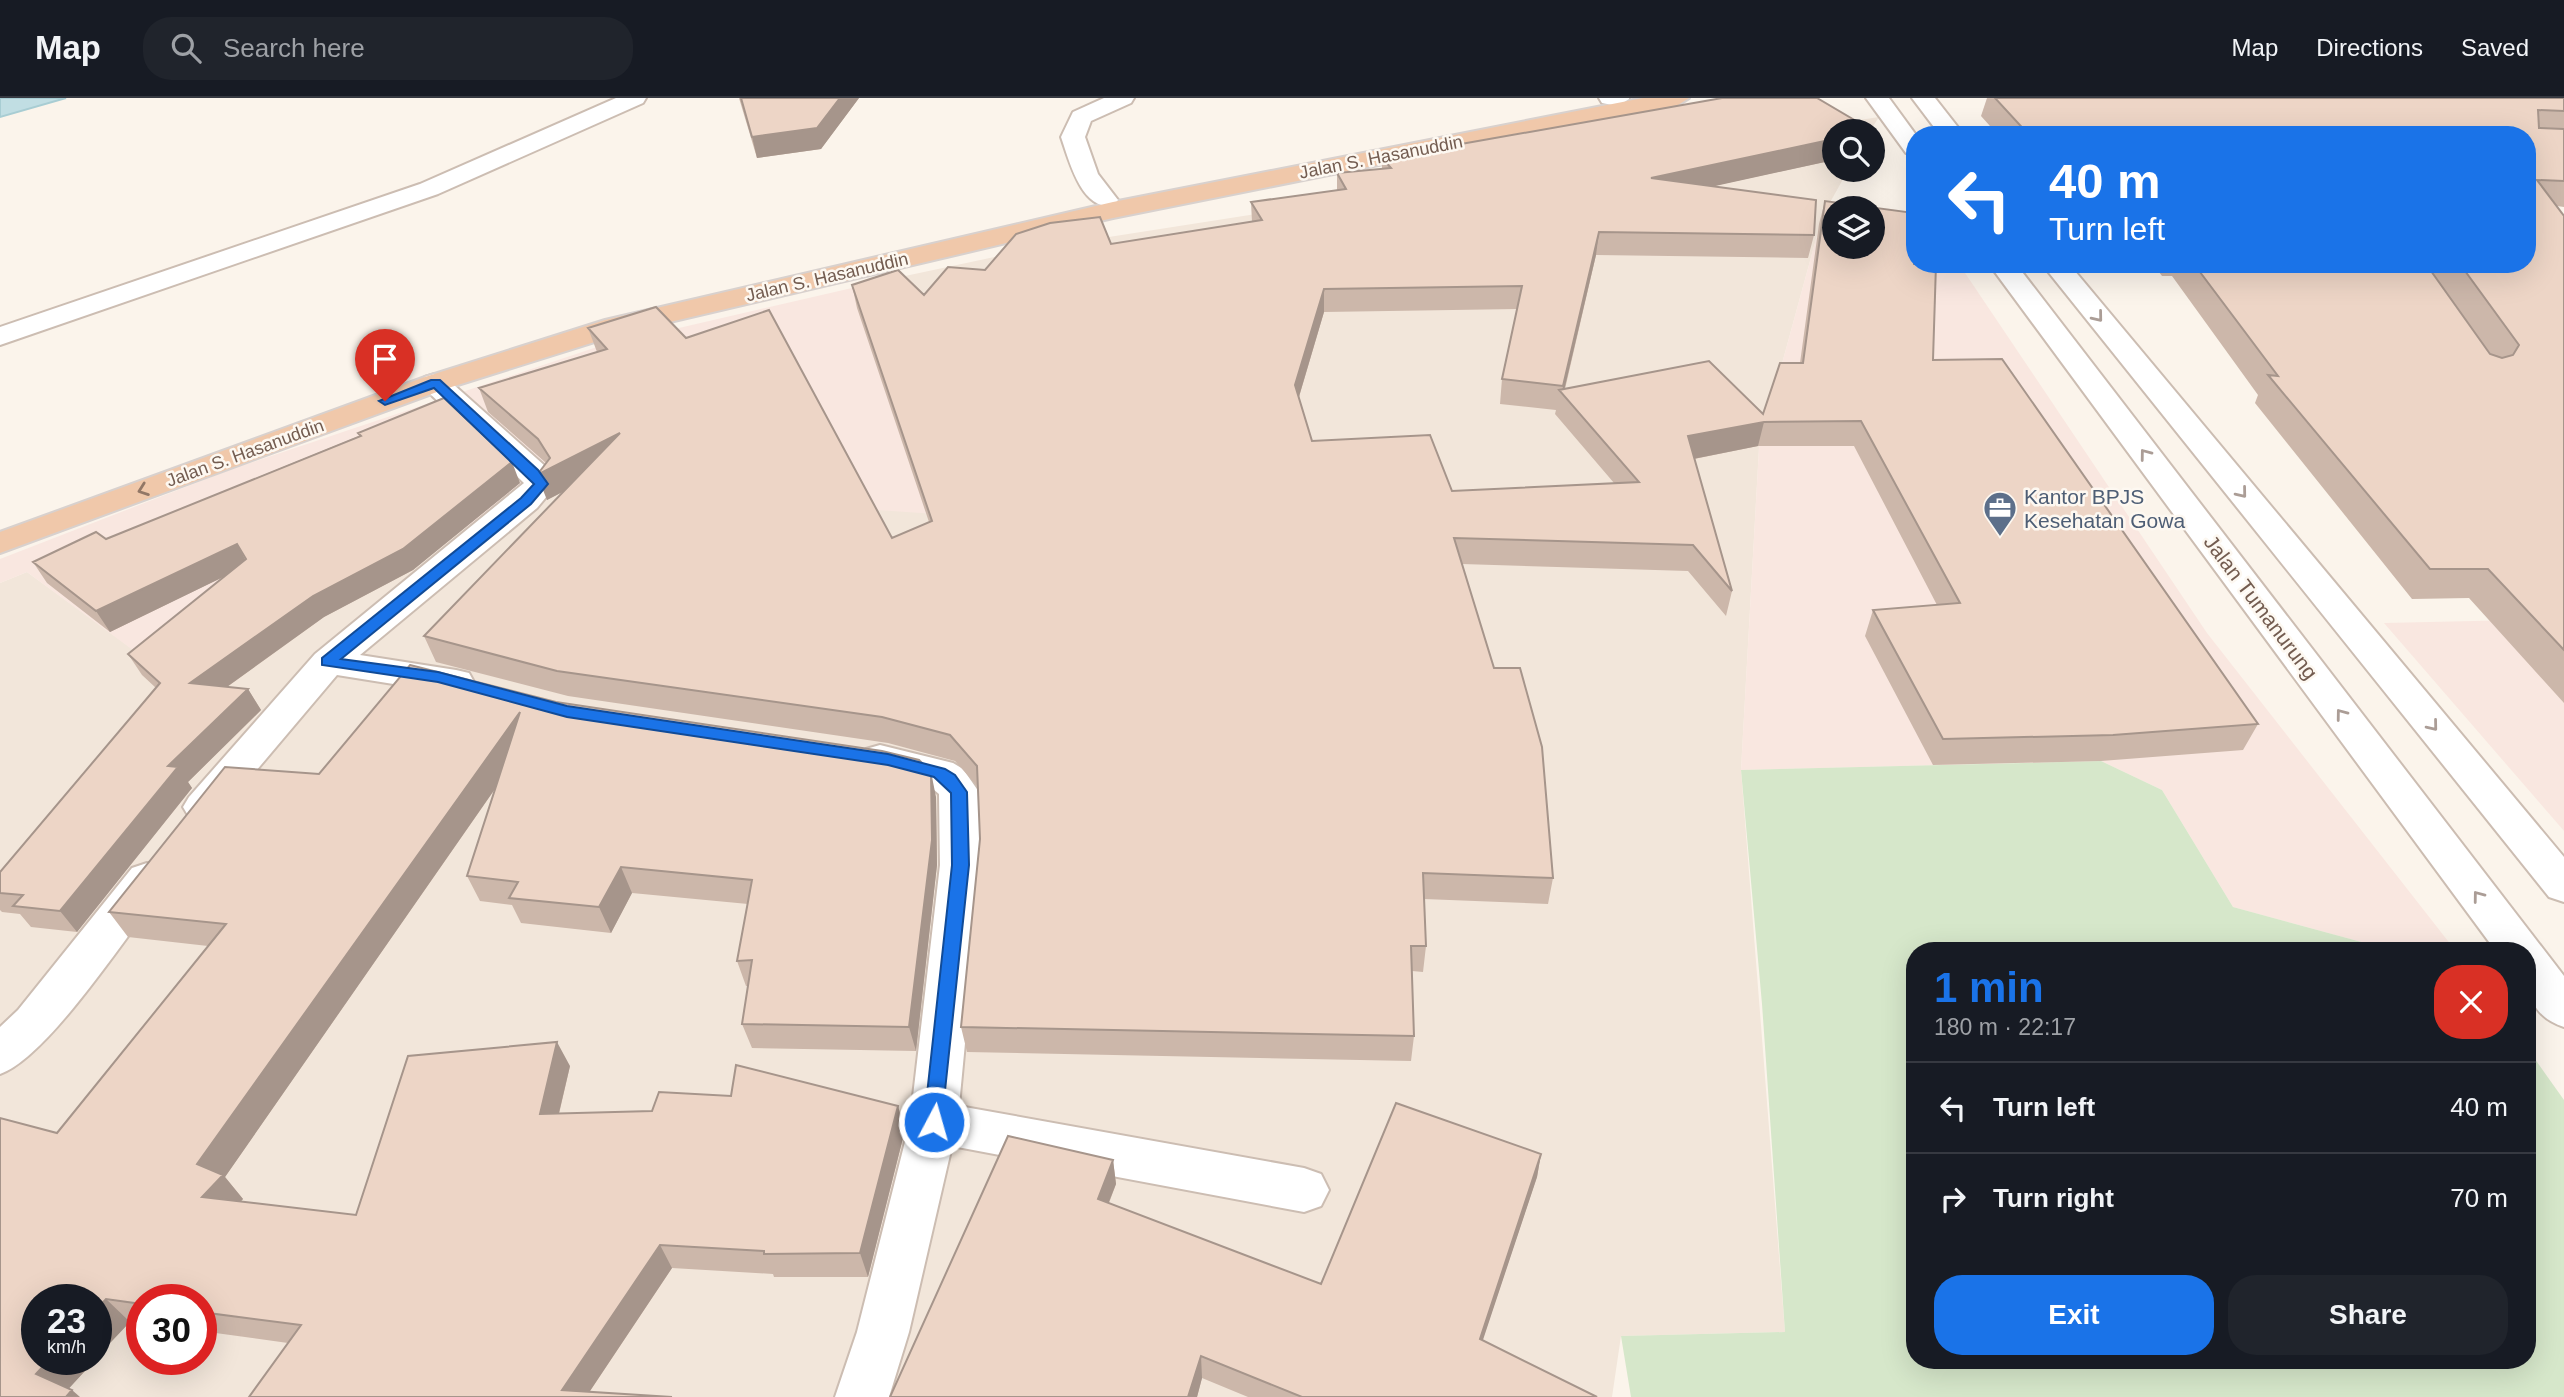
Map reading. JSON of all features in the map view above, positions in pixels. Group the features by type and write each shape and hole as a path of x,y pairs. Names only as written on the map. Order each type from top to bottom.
{"highway":[{"name":"Jalan S. Hasanuddin","path":"0,520 419,368 608,315 1105,200 1618,98"},
{"name":"Jalan S. Hasanuddin","path":"0,543 435,383 615,326 1113,210 1678,98"}],"street":[{"path":"0,336 429,189 635,98"},
{"path":"1105,200 1086,175 1073,138 1081,117 1123,98"},
{"path":"1877,98 1906,137"},
{"path":"1923,98 1945,126"},
{"name":"Jalan Tumanurung","path":"2009,273 2513,942"},
{"path":"2062,273 2564,886"},
{"path":"0,1055 34,1023 175,842 328,662 526,501 541,484 534,473 435,383"},
{"path":"328,662 438,677 489,691"},
{"path":"848,754 939,773 959,792 961,865 934,1122 883,1332 862,1397"},
{"path":"2536,972 2564,1009"},
{"path":"934,1122 1304,1190"}],"shaded area":[{"path":"1822,126 1822,182 1841,182 1834,196 1822,196 1822,217 1777,382 1760,430 1741,770 1785,1332 1621,1336 1612,1397 0,1397 0,583 27,572 142,656 891,279 1032,249"},
{"path":"1822,217 1822,259 1885,259 1885,252 1906,261 1906,273 1965,273 2207,633 2449,942 2362,942 2233,907 2162,790 2101,761 1741,770 1760,430 1777,382"},
{"path":"891,279 1117,526 817,506 658,428 441,540 141,656 27,572 0,583 0,559 232,469 597,347"},
{"path":"2564,619 2564,831 2384,623"}],"green space":[{"path":"2101,761 2162,790 2233,907 2362,942 1906,942 1906,1369 2536,1369 2536,1061 2564,1100 2564,1397 1631,1397 1621,1336 1785,1332 1762,1004 1741,770"}],"water":[{"path":"0,98 66,98 0,117"}],"building":[{"path":"741,98 840,98 817,128 752,137"},
{"path":"1722,98 1817,98 1853,119 1822,119 1822,142 1651,178 1816,200 1814,235 1599,232 1563,386 1502,379 1522,286 1324,289 1295,385 1312,441 1430,435 1452,491 1639,482 1559,390 1709,361 1763,414 1780,363 1803,363 1822,223 1822,259 1885,259 1885,209 1906,212 1906,273 1936,273 1933,360 2002,359 2258,724 2113,735 1943,739 1873,610 1960,603 1861,421 1764,422 1688,436 1732,591 1693,545 1454,538 1494,668 1520,668 1542,747 1553,878 1423,873 1426,946 1411,946 1414,1036 961,1027 980,839 977,766 950,735 882,717 557,671 424,636 620,433 537,475 550,458 538,439 479,388 607,349 588,328 656,307 686,338 769,310 892,538 932,521 852,285 898,270 924,295 948,267 985,270 1016,234 1050,223 1100,217 1111,244 1262,220 1251,202 1346,189 1337,173 1391,168 1382,158"},
{"path":"1995,98 2564,98 2564,111 2538,110 2539,128 2564,129 2564,181 2537,180 2564,216 2564,650 2488,569 2430,569 2268,375 2278,376 2201,273 2432,273 2490,354 2502,358 2513,355 2519,345 2467,273 2536,273 2536,126 2021,126"},
{"path":"444,398 512,462 403,549 313,596 190,683 248,689 168,766 178,767 60,911 13,906 23,895 0,893 0,872 160,683 128,654 246,559 237,544 96,611 33,562 96,532 106,539 361,436 358,433"},
{"path":"410,665 556,702 882,751 919,760 931,772 932,840 909,1027 742,1024 752,960 737,961 752,880 621,867 599,907 509,898 518,882 467,876 520,712 197,1164 223,1175 202,1197 356,1215 408,1056 557,1042 540,1114 652,1111 659,1092 731,1096 736,1065 898,1106 860,1253 764,1254 764,1251 660,1245 562,1390 672,1397 249,1397 301,1325 217,1314 217,1284 126,1284 126,1302 112,1300 112,1284 21,1284 21,1375 38,1375 72,1390 66,1397 0,1397 0,1118 57,1133 226,924 109,912 225,767 319,774"},
{"path":"1396,1103 1541,1154 1480,1339 1597,1397 1302,1397 1201,1356 1188,1397 890,1397 1008,1136 1113,1160 1098,1199 1321,1284"}],"place":[{"name":"Kantor BPJS Kesehatan Gowa","path":"2000,538"}],"route":[{"path":"385,401 435,383 534,473 541,484 534,495 328,662 438,677 567,712 888,760 939,773 949,779 959,792 961,865 934,1122"}]}
